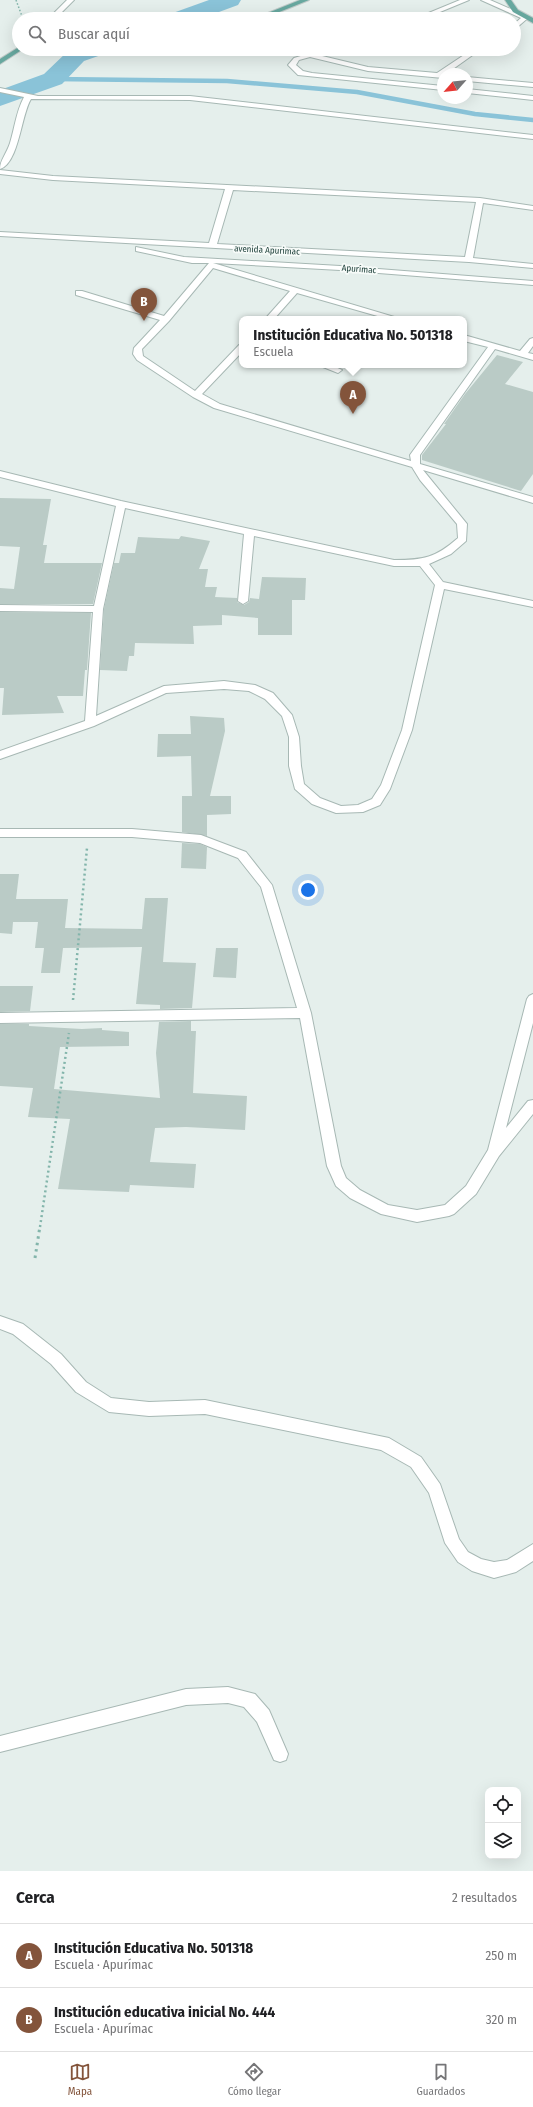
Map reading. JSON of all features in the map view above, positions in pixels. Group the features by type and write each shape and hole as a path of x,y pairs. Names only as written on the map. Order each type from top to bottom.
{"main road":[{"path":"274,12 306,0"},
{"path":"508,0 518,12"},
{"path":"521,14 533,21"},
{"path":"0,62 12,54"}],"street":[{"path":"58,12 71,0"},
{"path":"435,12 466,0"},
{"path":"484,0 512,12"},
{"path":"521,16 526,18 521,22"},
{"path":"437,76 370,68 311,56 296,59 292,65 301,73 312,75 437,87"},
{"path":"452,68 468,56"},
{"path":"473,79 533,85"},
{"path":"0,90 25,96 190,98 271,106 533,137"},
{"path":"473,92 533,98"},
{"path":"0,167 12,151 25,96"},
{"path":"0,172 53,178 480,200 533,208"},
{"path":"212,247 230,187"},
{"path":"469,260 480,200"},
{"name":"avenida Apurimac","path":"0,234 105,242 469,260 533,266"},
{"name":"Apurímac","path":"105,242 211,265 386,316"},
{"name":"Apurímac","path":"185,259 340,268 533,283"},
{"path":"211,265 166,319 138,348 137,354 140,358 196,395 216,406 533,500"},
{"path":"272,316 295,290"},
{"path":"79,293 166,319"},
{"path":"467,339 533,357"},
{"path":"522,354 533,341"},
{"path":"0,474 121,504 249,533 394,563 423,563 448,552 463,539 462,524 423,478 416,466 415,455 493,346"},
{"path":"196,395 239,351"},
{"path":"332,368 338,370"},
{"path":"90,724 98,609 121,504"},
{"path":"243,601 249,533"},
{"path":"423,563 440,585 533,604"},
{"path":"0,755 90,724 164,690 224,684 251,688 269,696 287,715 294,737 295,766 299,786 316,801 340,810 359,809 376,802 386,786 407,730 440,585"},
{"path":"0,608 98,609"},
{"path":"0,833 89,831 201,839 242,855 266,885 305,1013 334,1166 341,1182 355,1194 386,1210 417,1216 449,1210 472,1190 494,1152 533,1105"},
{"path":"494,1152 533,999"},
{"path":"0,1018 305,1013"},
{"path":"0,1322 18,1329 56,1359 81,1387 109,1406 150,1409 205,1407 384,1443 416,1462 435,1489 453,1543 463,1557 478,1566 494,1570 510,1567 533,1552"},
{"path":"0,1744 186,1697 228,1695 249,1700 263,1716 280,1754"}],"path":[{"path":"16,0 20,12"},
{"path":"36,1258 71,1018 89,831"}],"building":[{"path":"497,355 523,362 505,384 533,392 533,474 521,491 422,460 422,455 446,424 444,424 465,394"},
{"path":"0,498 51,499 43,545 47,545 44,563 102,563 93,604 0,604 0,588 14,589 20,547 0,546"},
{"path":"181,536 210,541 199,569 208,569 205,587 217,587 215,597 237,598 237,602 244,605 249,602 250,598 259,599 262,577 306,578 305,600 292,600 292,635 258,635 258,618 222,615 222,625 193,626 194,644 135,643 134,656 129,656 127,671 100,670 104,609 114,563 119,563 121,553 135,553 138,537 179,539"},
{"path":"0,612 91,613 87,670 85,670 83,696 57,696 64,713 2,715 4,688 0,688"},
{"path":"190,716 224,718 225,731 210,796 231,796 231,814 207,815 207,836 182,832 182,796 192,796 191,756 157,757 158,734 191,734"},
{"path":"182,843 200,844 207,847 206,869 181,868"},
{"path":"0,874 19,874 16,899 68,899 65,928 142,929 145,898 168,898 163,962 196,963 192,1008 160,1009 160,1005 136,1004 142,947 63,948 60,973 41,973 44,948 35,948 38,922 13,922 12,934 0,933"},
{"path":"216,948 238,948 236,978 213,977"},
{"path":"0,986 33,986 30,1011 0,1012"},
{"path":"191,1021 191,1031 196,1031 193,1093 247,1096 245,1130 186,1127 155,1128 150,1162 196,1164 194,1188 130,1185 129,1192 58,1189 70,1119 28,1117 33,1088 0,1086 0,1024 29,1024 29,1026 82,1029 102,1028 102,1030 129,1032 129,1046 60,1047 54,1089 160,1098 156,1053 159,1022"}],"waterway":[{"path":"197,12 230,0"},
{"path":"0,99 53,79 76,56"},
{"path":"53,79 227,81 357,92 475,114 533,120"}],"place":[{"name":"Institución educativa inicial No. 444","path":"144,321"},
{"name":"Institución Educativa No. 501318","path":"353,414"}]}
